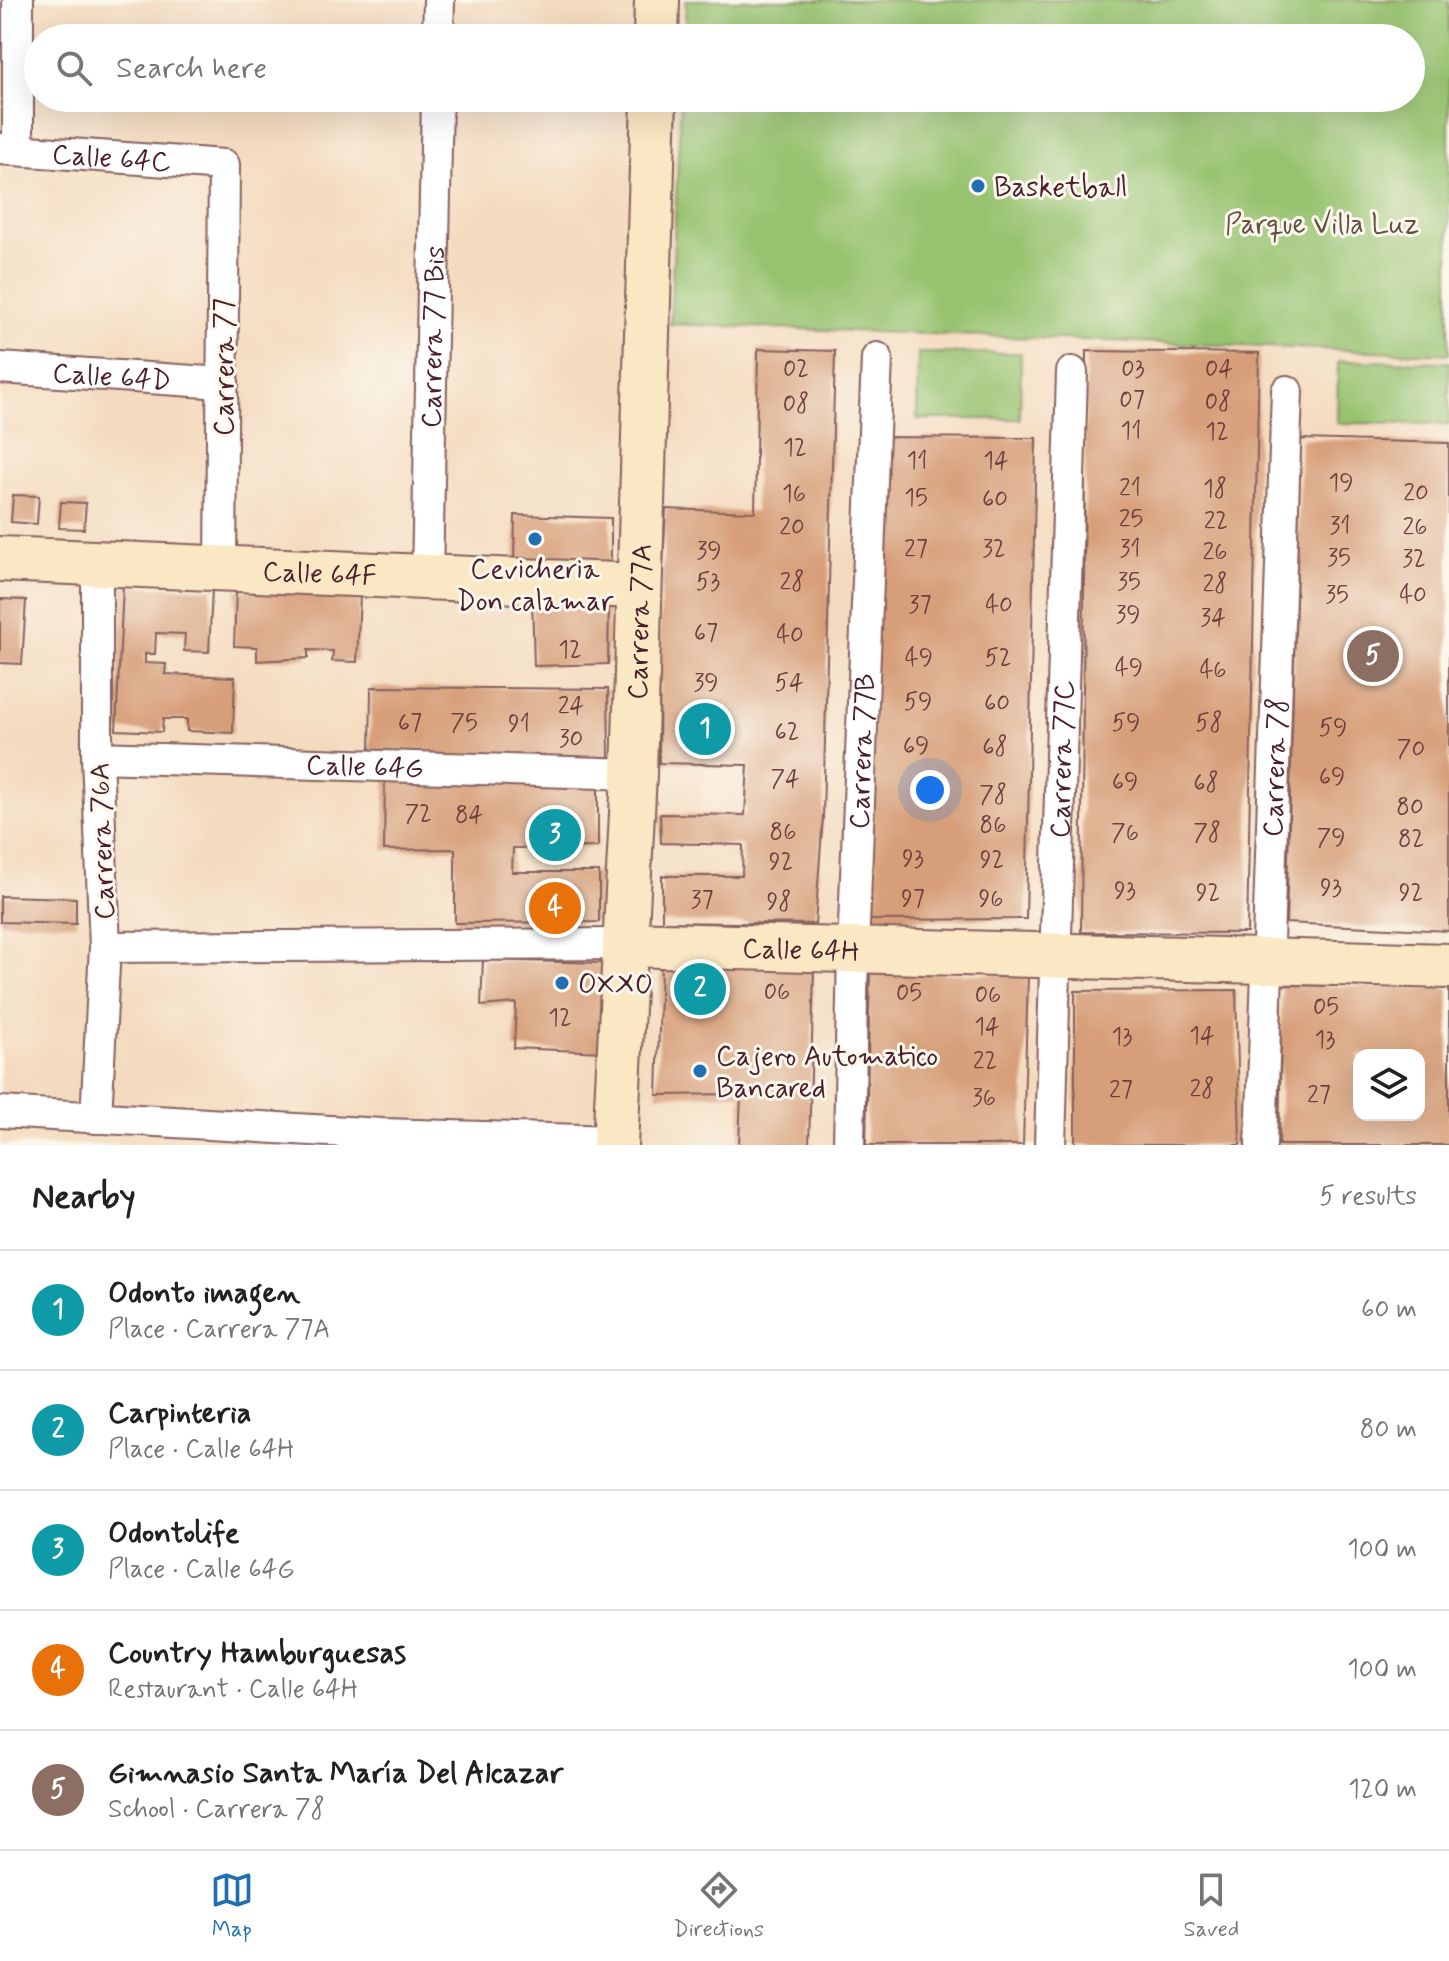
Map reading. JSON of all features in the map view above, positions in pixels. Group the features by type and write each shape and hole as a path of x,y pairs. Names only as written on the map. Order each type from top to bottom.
{"street":[{"path":"9,149 18,0"},
{"path":"438,24 439,0"},
{"path":"656,24 657,0"},
{"name":"Carrera 77 Bis","path":"427,577 437,112"},
{"name":"Carrera 77A","path":"615,1143 634,774 654,112"},
{"name":"Calle 64C","path":"9,149 224,165"},
{"name":"Carrera 77","path":"221,570 224,165"},
{"name":"Carrera 77B","path":"849,1145 853,950 877,358"},
{"name":"Calle 64D","path":"0,368 223,383"},
{"name":"Carrera 77C","path":"1050,1145 1072,372"},
{"name":"Carrera 78","path":"1261,1145 1287,391"},
{"name":"Calle 64F","path":"0,559 638,586"},
{"name":"Carrera 76A","path":"96,1118 105,947 97,757 97,564"},
{"name":"Calle 64G","path":"97,757 634,774"},
{"name":"Calle 64H","path":"105,947 625,944 1449,966"},
{"path":"0,1112 382,1139 615,1143"}],"green space":[{"name":"Parque Villa Luz","path":"686,0 1449,0 1449,354 670,324 680,112 1425,112 1425,24 685,24"},
{"path":"918,353 1021,353 1020,419 917,419"},
{"path":"1338,361 1449,362 1449,424 1337,423"}],"building":[{"path":"758,349 835,351 823,817 815,924 662,922 662,876 742,876 743,845 661,843 660,814 745,815 748,765 659,763 660,619 666,509 755,512"},
{"path":"1086,351 1259,353 1247,933 1081,932"},
{"path":"878,437 1036,438 1026,919 870,920"},
{"path":"1301,439 1449,443 1449,931 1286,923"},
{"path":"13,495 39,496 37,524 11,522"},
{"path":"61,502 86,503 84,529 59,528"},
{"path":"515,515 611,518 611,565 514,563"},
{"path":"123,586 212,589 209,652 184,651 185,634 156,633 155,654 145,654 145,663 166,664 165,674 235,677 233,733 187,731 187,719 163,719 162,732 116,730"},
{"path":"236,590 360,595 357,662 332,661 333,651 308,650 308,658 257,661 257,647 234,646"},
{"path":"532,598 609,598 608,664 534,666"},
{"path":"0,599 26,600 22,664 0,663"},
{"path":"371,687 608,689 609,757 370,756"},
{"path":"385,774 598,784 598,847 513,848 512,872 599,872 599,922 455,923 455,849 384,850"},
{"path":"0,896 76,898 76,924 0,922"},
{"path":"483,960 607,963 603,1052 514,1048 516,1003 481,1006"},
{"path":"661,964 814,969 809,1145 739,1145 741,1094 657,1095"},
{"path":"870,972 1028,975 1023,1145 866,1145"},
{"path":"1282,985 1449,988 1449,1145 1279,1145"},
{"path":"1236,990 1240,1145 1075,1145 1075,991"}],"place":[{"name":"Basketball","path":"978,186"},
{"name":"Cevicheria Don calamar","path":"535,539"},
{"name":"Gimnasio Santa María Del Alcazar","path":"1373,656"},
{"name":"Odonto imagen","path":"705,729"},
{"name":"Odontolife","path":"555,835"},
{"name":"Country Hamburguesas","path":"555,908"},
{"name":"OXXO","path":"562,983"},
{"name":"Carpinteria","path":"700,989"},
{"name":"Cajero Automatico Bancared","path":"700,1071"}]}
